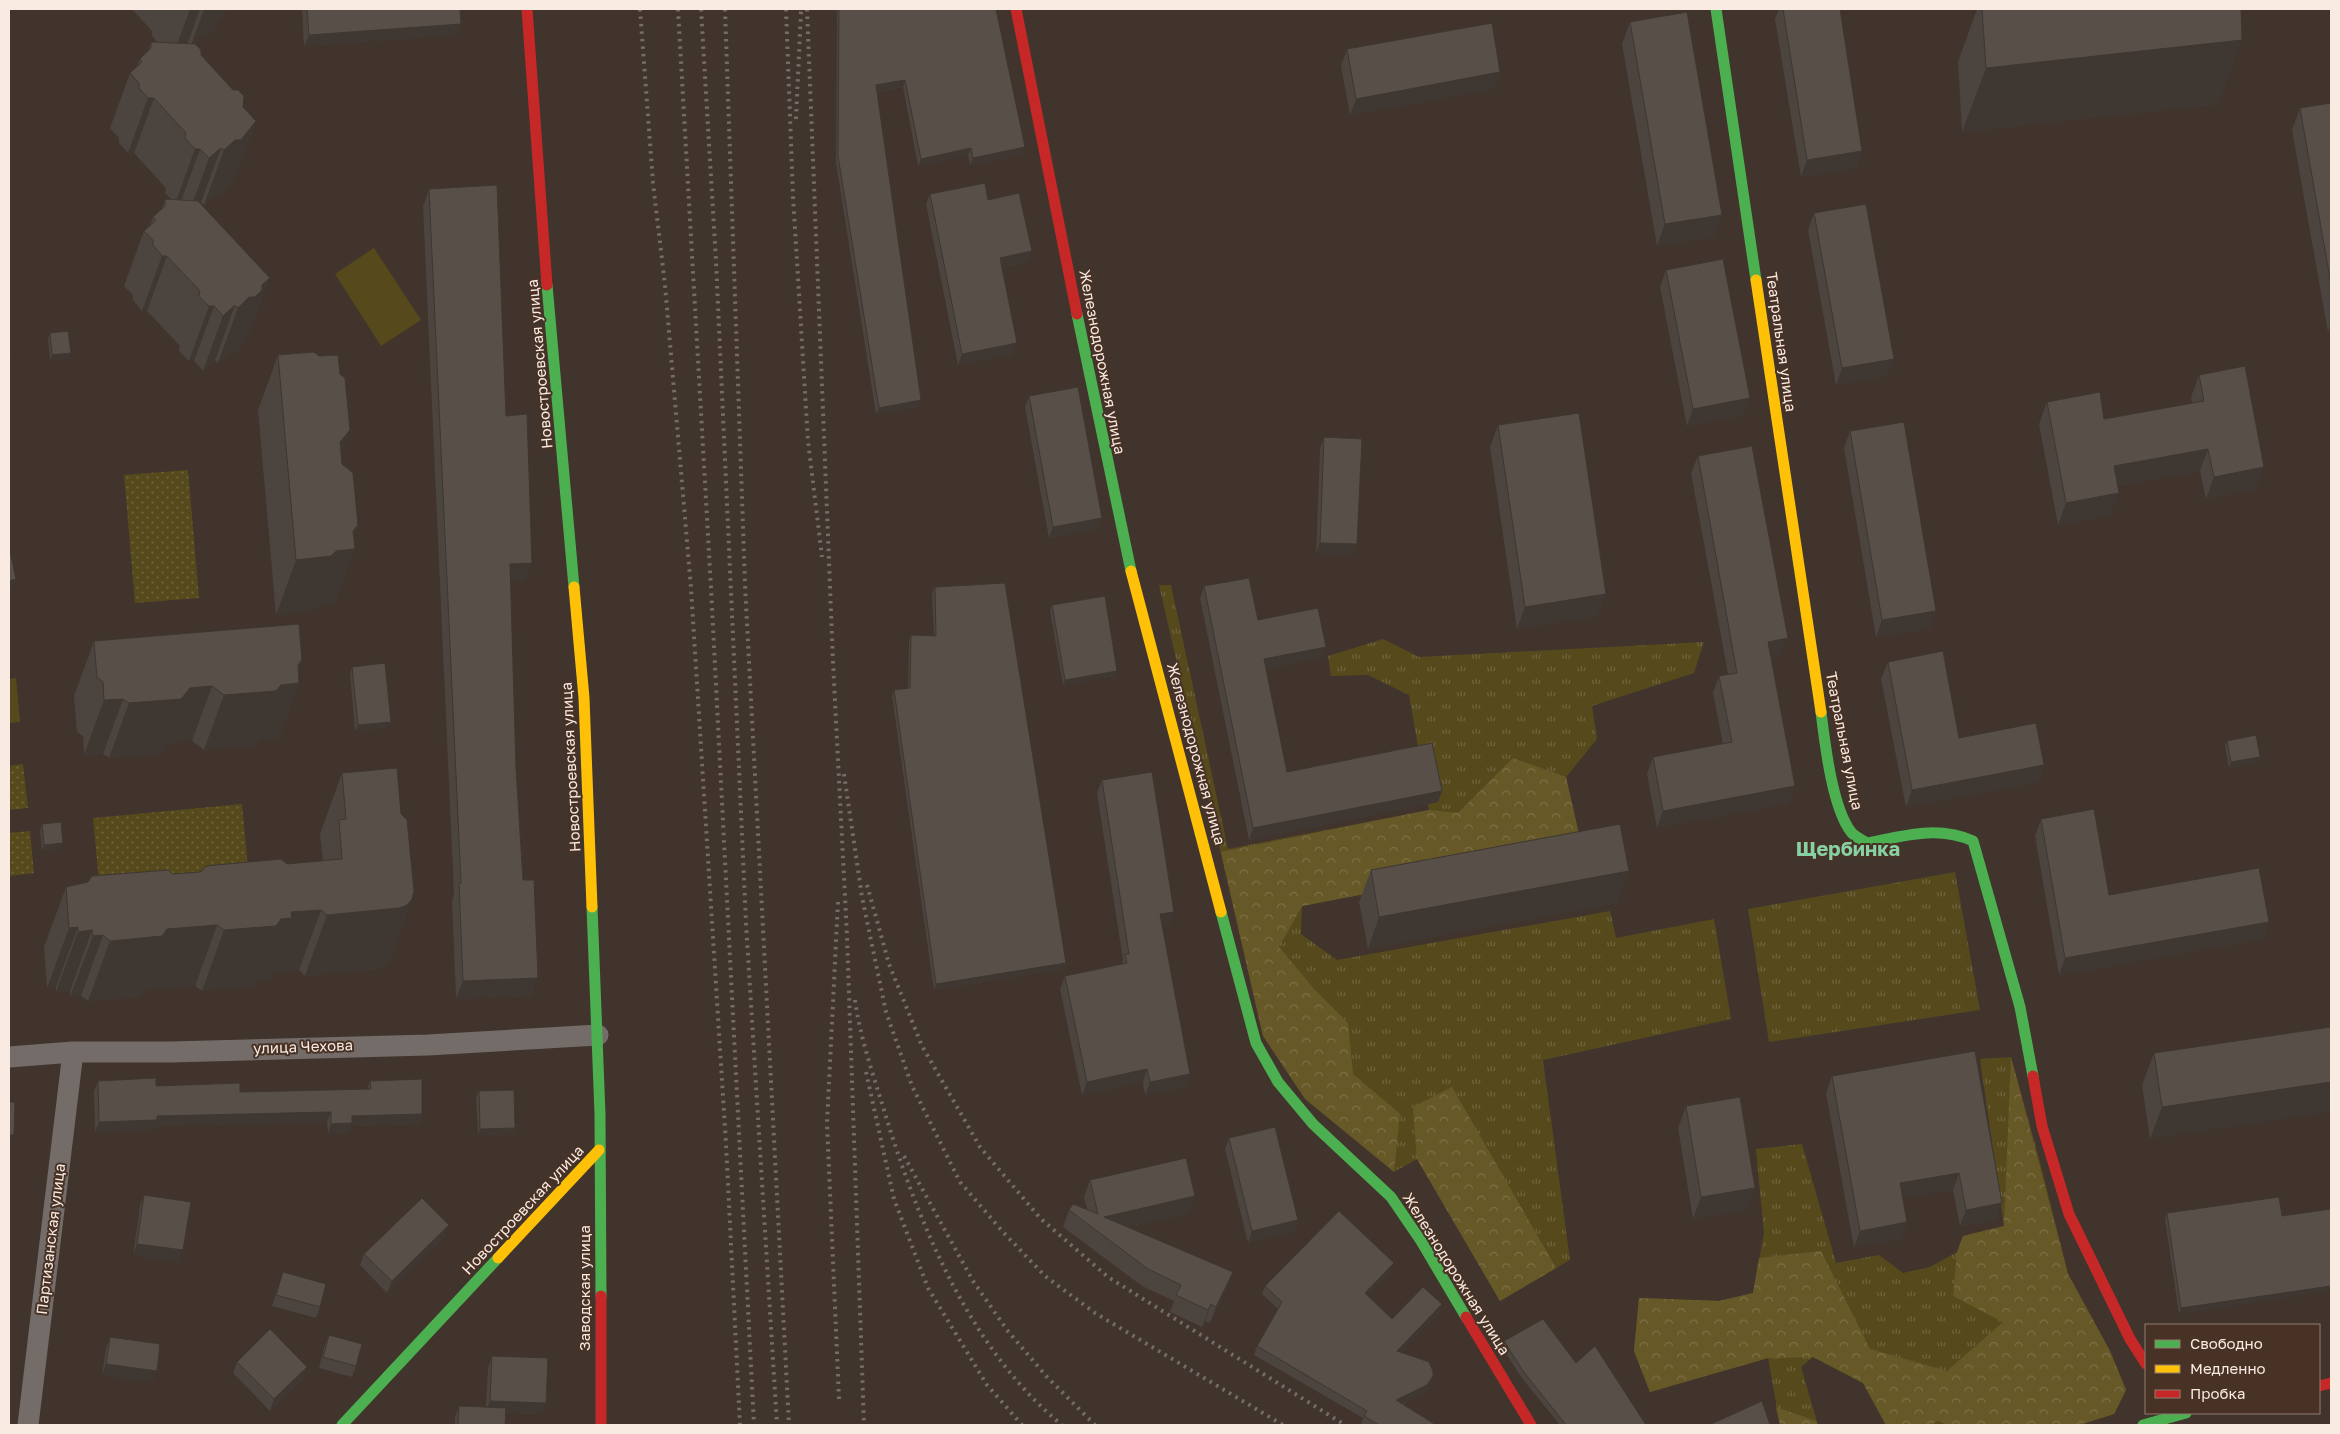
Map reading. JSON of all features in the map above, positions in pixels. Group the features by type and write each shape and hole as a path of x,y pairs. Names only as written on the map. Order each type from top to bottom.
{"street":[{"name":"Новостроевская улица","path":"342,1425 599,1150 598,1035 584,698 546,267 527,9"},
{"name":"Железнодорожная улица","path":"1016,9 1116,508 1256,1043 1278,1082 1313,1124 1391,1197 1421,1241 1530,1425"},
{"name":"Театральная улица","path":"1716,9 1814,665 1828,751 1843,817 1851,832 1867,843 1934,831 1960,833 1972,841 2020,1007 2042,1126 2069,1214 2130,1339 2145,1362"},
{"name":"улица Чехова","path":"9,1057 73,1052 171,1052 428,1045 598,1035"},
{"name":"Партизанская улица","path":"28,1425 73,1052"},
{"name":"Заводская улица","path":"599,1150 601,1425"},
{"path":"2143,1425 2182,1414"}],"green space":[{"path":"374,248 421,320 381,346 335,274"},
{"path":"188,470 199,598 135,603 124,475"},
{"path":"1159,585 1171,585 1228,849 1429,810 1409,695 1368,675 1331,676 1328,656 1383,639 1419,657 1704,642 1694,673 1592,706 1597,739 1566,777 1583,852 1302,906 1301,934 1337,960 1610,911 1616,938 1714,919 1731,1019 1543,1060 1570,1260 1500,1301 1417,1159 1394,1172 1263,1036"},
{"path":"16,678 20,722 9,723 9,679"},
{"path":"1513,758 1566,777 1583,852 1302,906 1279,947 1315,990 1348,1023 1353,1074 1400,1114 1394,1172 1305,1099 1263,1036 1221,852 1429,810 1458,813"},
{"path":"23,764 28,808 9,810 9,766"},
{"path":"242,804 248,868 99,882 93,818"},
{"path":"30,831 34,873 9,876 9,833"},
{"path":"1955,872 1980,1010 1769,1042 1748,909"},
{"path":"2011,1057 2068,1274 2110,1351 2126,1390 2114,1414 2079,1425 1886,1425 1863,1383 1813,1357 1801,1367 1818,1425 1780,1425 1768,1358 1650,1392 1634,1351 1639,1298 1719,1301 1753,1293 1764,1233 1756,1149 1802,1144 1836,1263 1879,1255 1903,1273 1930,1267 1957,1252 1963,1236 2004,1226 1980,1059"},
{"path":"2011,1057 2068,1274 2110,1351 2126,1390 2114,1414 2079,1425 1946,1425 1938,1420 1932,1425 1886,1425 1863,1383 1813,1357 1768,1358 1650,1392 1634,1351 1639,1298 1719,1301 1753,1293 1759,1258 1821,1251 1870,1349 1947,1371 2003,1322 1953,1296 1957,1252 1963,1236 2004,1226"},
{"path":"1452,1087 1556,1268 1500,1301 1417,1159 1413,1107"},
{"path":"1776,1407 1816,1421 1818,1425 1780,1425"}],"building":[{"path":"307,9 460,9 461,24 309,35"},
{"path":"839,9 996,9 1025,147 973,158 971,148 921,159 905,80 876,85 921,400 879,408 838,156"},
{"path":"1783,9 1840,9 1862,151 1807,160"},
{"path":"1982,9 2241,9 2242,40 1986,68"},
{"path":"1687,12 1722,215 1665,224 1630,22"},
{"path":"1492,23 1500,72 1356,99 1347,49"},
{"path":"151,42 195,44 201,50 201,55 233,90 238,90 244,96 243,107 256,121 241,140 235,140 224,150 221,148 209,158 200,149 195,149 185,138 186,133 154,98 148,98 130,73 142,62 140,59 151,48"},
{"path":"2331,103 2331,284 2300,108"},
{"path":"985,183 988,200 1019,193 1032,251 1000,258 1017,343 962,354 930,194"},
{"path":"497,185 506,416 527,414 532,563 510,564 516,768 523,880 534,880 538,978 463,981 459,883 461,883 429,189"},
{"path":"165,199 198,201 270,278 262,285 262,290 255,297 249,297 238,308 235,305 223,316 214,306 209,306 199,296 200,291 167,256 162,256 153,245 153,240 144,231 156,220 153,217 165,206"},
{"path":"1866,204 1894,359 1842,368 1814,213"},
{"path":"1723,259 1750,398 1693,409 1666,270"},
{"path":"68,331 71,353 52,355 50,333"},
{"path":"9,341 11,359 9,359"},
{"path":"314,352 319,356 338,355 340,374 345,378 350,430 340,442 342,464 353,473 358,525 353,531 355,549 336,551 331,556 296,560 278,355"},
{"path":"2245,366 2264,467 2214,477 2208,449 2114,466 2119,493 2066,503 2047,402 2100,392 2104,419 2204,401 2199,375"},
{"path":"1078,387 1102,518 1053,527 1029,396"},
{"path":"1579,413 1606,594 1525,607 1498,425"},
{"path":"1904,422 1936,611 1882,620 1850,431"},
{"path":"1324,437 1362,439 1357,544 1320,543"},
{"path":"1752,446 1788,638 1768,642 1795,786 1663,811 1653,757 1732,742 1719,676 1737,673 1698,456"},
{"path":"9,546 16,579 9,581"},
{"path":"1249,578 1258,620 1318,608 1326,647 1264,659 1287,772 1432,743 1442,791 1253,828 1204,586"},
{"path":"1005,583 1066,963 936,984 894,690 910,688 911,635 936,636 935,587"},
{"path":"1105,596 1117,671 1065,680 1052,605"},
{"path":"299,624 302,660 298,665 299,683 281,685 276,691 224,695 212,686 190,688 181,699 129,703 123,699 104,700 103,682 97,677 94,641"},
{"path":"1943,651 1959,738 2036,723 2044,765 1912,790 1888,662"},
{"path":"385,663 391,722 358,725 352,667"},
{"path":"2256,735 2260,757 2231,762 2227,741"},
{"path":"397,768 401,814 407,820 414,891 412,899 407,905 399,908 327,915 321,910 291,912 292,918 281,919 276,926 224,930 217,925 167,929 162,936 110,941 103,935 93,936 92,930 78,932 78,927 69,928 66,887 88,882 92,876 168,870 173,874 201,872 206,866 281,859 287,864 342,859 339,820 346,819 342,773"},
{"path":"1152,772 1174,912 1160,914 1190,1074 1150,1082 1147,1069 1087,1082 1065,976 1127,963 1125,954 1129,954 1102,780"},
{"path":"2094,809 2109,895 2259,868 2269,922 2065,958 2041,819"},
{"path":"61,822 63,843 44,845 42,824"},
{"path":"1620,824 1629,871 1379,917 1371,870"},
{"path":"2331,1027 2331,1082 2162,1107 2154,1053"},
{"path":"1975,1051 2002,1203 1966,1210 1959,1173 1900,1183 1907,1222 1860,1231 1832,1076"},
{"path":"156,1078 156,1086 240,1083 240,1092 371,1089 370,1081 422,1079 422,1114 352,1116 352,1123 331,1124 331,1112 157,1116 157,1120 99,1122 98,1081"},
{"path":"514,1090 515,1128 480,1129 479,1091"},
{"path":"1740,1097 1755,1188 1701,1197 1686,1106"},
{"path":"9,1102 15,1102 14,1135 9,1135"},
{"path":"1275,1127 1298,1220 1252,1231 1229,1138"},
{"path":"1186,1158 1195,1196 1104,1217 1233,1272 1216,1307 1211,1304 1208,1310 1176,1295 1181,1285 1148,1269 1069,1210 1073,1204 1098,1214 1090,1180"},
{"path":"144,1195 191,1202 183,1250 137,1244"},
{"path":"2279,1197 2282,1216 2331,1209 2331,1286 2181,1308 2167,1213"},
{"path":"422,1198 449,1225 392,1281 364,1254"},
{"path":"1339,1211 1394,1263 1365,1293 1392,1319 1423,1287 1442,1304 1397,1351 1429,1362 1433,1376 1427,1385 1396,1400 1436,1425 1379,1425 1364,1416 1367,1411 1257,1346 1282,1302 1265,1286"},
{"path":"283,1272 326,1284 320,1307 276,1295"},
{"path":"1543,1319 1576,1363 1595,1346 1646,1425 1566,1425 1523,1371 1504,1341"},
{"path":"270,1329 307,1367 274,1399 237,1362"},
{"path":"329,1335 362,1344 356,1366 323,1357"},
{"path":"110,1337 160,1344 157,1371 106,1364"},
{"path":"492,1356 548,1358 546,1403 490,1401"},
{"path":"1762,1401 1770,1425 1709,1425"},
{"path":"459,1406 506,1408 505,1425 458,1425"}],"railway":[{"path":"640,9 653,183 665,285 691,588 726,1144 740,1425"},
{"path":"678,9 711,588 754,1425"},
{"path":"701,9 716,261 746,923 777,1425"},
{"path":"725,9 745,585 789,1425"},
{"path":"786,9 793,196 808,441 822,557"},
{"path":"807,9 833,662 847,936 864,1425"},
{"path":"796,119 801,11"},
{"path":"844,774 862,897 886,1012 912,1086 960,1182 1003,1232 1045,1276 1095,1313 1283,1425"},
{"path":"867,885 889,964 922,1046 980,1147 1040,1218 1108,1277 1345,1425"},
{"path":"838,902 827,1123 839,1399"},
{"path":"855,1000 867,1055 898,1153 913,1196 951,1281 974,1321 1000,1359 1029,1394 1062,1425"},
{"path":"866,1072 894,1199 928,1288 987,1385 1022,1425"},
{"path":"904,1156 973,1281 1007,1330 1047,1377 1095,1425"}],"traffic: fast":[{"path":"1716,9 1756,280"},
{"path":"547,285 574,587"},
{"path":"1077,314 1131,571"},
{"path":"1821,712 1834,791 1844,821 1854,835 1867,843 1920,833 1947,834 1973,841 2020,1007 2033,1076"},
{"path":"592,907 600,1114 601,1296"},
{"path":"1221,912 1256,1043 1278,1082 1313,1124 1391,1197 1421,1241 1466,1317"},
{"path":"342,1425 498,1258"},
{"path":"2143,1425 2182,1414"}],"traffic: slow":[{"path":"1756,280 1821,712"},
{"path":"1131,571 1221,912"},
{"path":"574,587 584,698 592,907"},
{"path":"498,1258 599,1150"}],"traffic: jam":[{"path":"527,9 547,285"},
{"path":"1016,9 1077,314"},
{"path":"2033,1076 2042,1126 2069,1214 2130,1339 2145,1362"},
{"path":"601,1296 601,1425"},
{"path":"1466,1317 1531,1425"},
{"path":"2320,1386 2331,1383"}],"district":[{"name":"Щербинка","path":"1848,849"}]}
